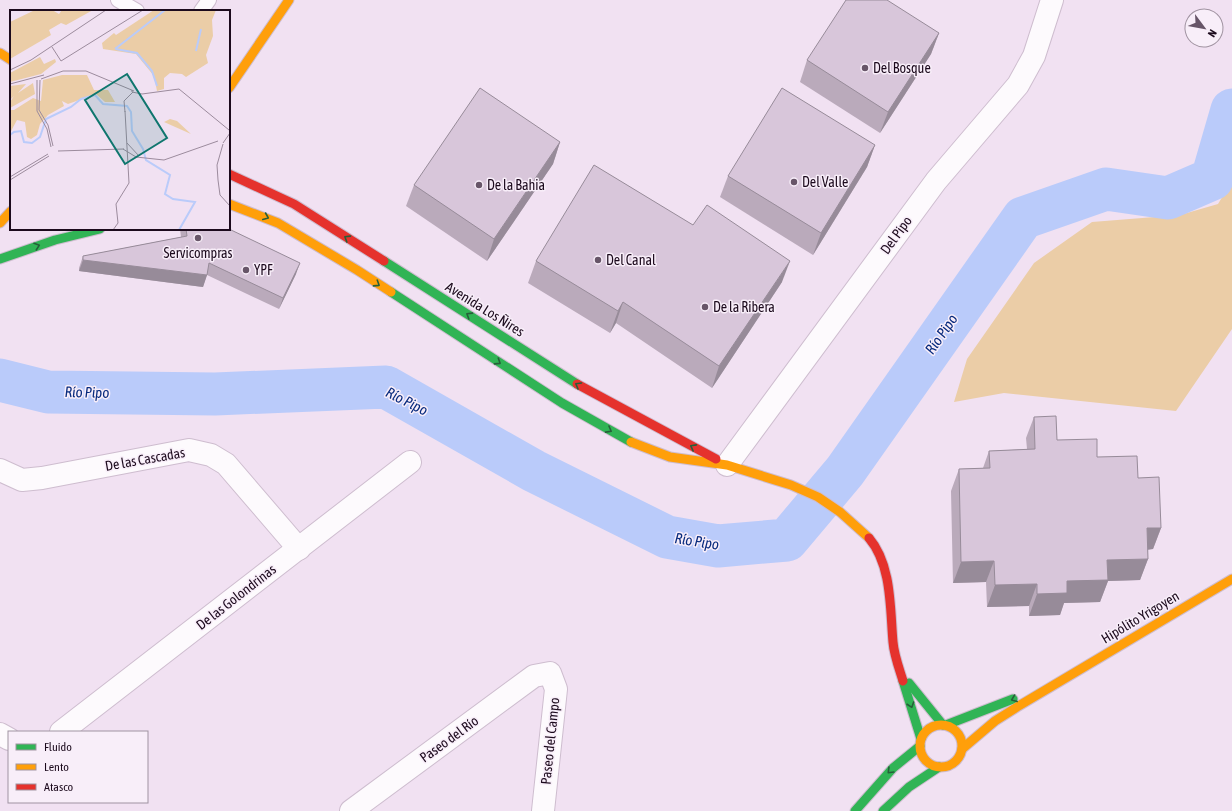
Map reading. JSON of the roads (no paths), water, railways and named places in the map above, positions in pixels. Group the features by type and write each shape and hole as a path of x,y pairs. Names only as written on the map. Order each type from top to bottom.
{"street":[{"path":"230,87 288,0"},
{"name":"Del Pipo","path":"727,465 936,181 1018,86 1034,56 1052,0"},
{"path":"0,54 10,59"},
{"name":"Avenida Los Ñires","path":"230,174 294,204 576,384 727,465"},
{"name":"Avenida Los Ñires","path":"230,204 254,212 278,223 357,270 562,403 632,442 670,458 727,465 791,485 818,497 840,512 870,538 879,553 890,593 893,643 900,671"},
{"path":"0,223 10,212"},
{"path":"0,259 55,240 92,230"},
{"path":"357,270 370,252"},
{"name":"De las Cascadas","path":"0,470 22,480 42,478 189,450 211,455 226,464 299,549"},
{"name":"De las Golondrinas","path":"62,731 410,462"},
{"name":"Hipólito Yrigoyen","path":"883,811 909,788 939,767 947,766 954,762 962,749 1001,718 1063,679 1232,579"},
{"path":"900,671 944,725 953,729 958,734 962,749"},
{"path":"900,671 918,725 921,754 932,765 939,767"},
{"name":"Paseo del Río","path":"351,811 534,676 550,673"},
{"name":"Paseo del Campo","path":"543,811 556,689 550,673"},
{"name":"Hipólito Yrigoyen","path":"855,811 887,773 920,742 925,732 931,727 944,725 1063,679"}],"lane":[{"path":"118,0 136,8"},
{"path":"202,10 209,0"}],"waterway":[{"name":"Río Pipo","path":"0,380 48,392 215,394 386,387 534,471 667,537 718,546 787,540 845,471 1023,218 1106,189 1168,198 1212,179 1232,110"}],"place":[{"name":"Del Bosque","path":"865,68"},
{"name":"Del Valle","path":"794,182"},
{"name":"De la Bahia","path":"479,185"},
{"name":"Servicompras","path":"198,238"},
{"name":"Del Canal","path":"598,260"},
{"name":"YPF","path":"246,270"},
{"name":"De la Ribera","path":"705,307"}]}
